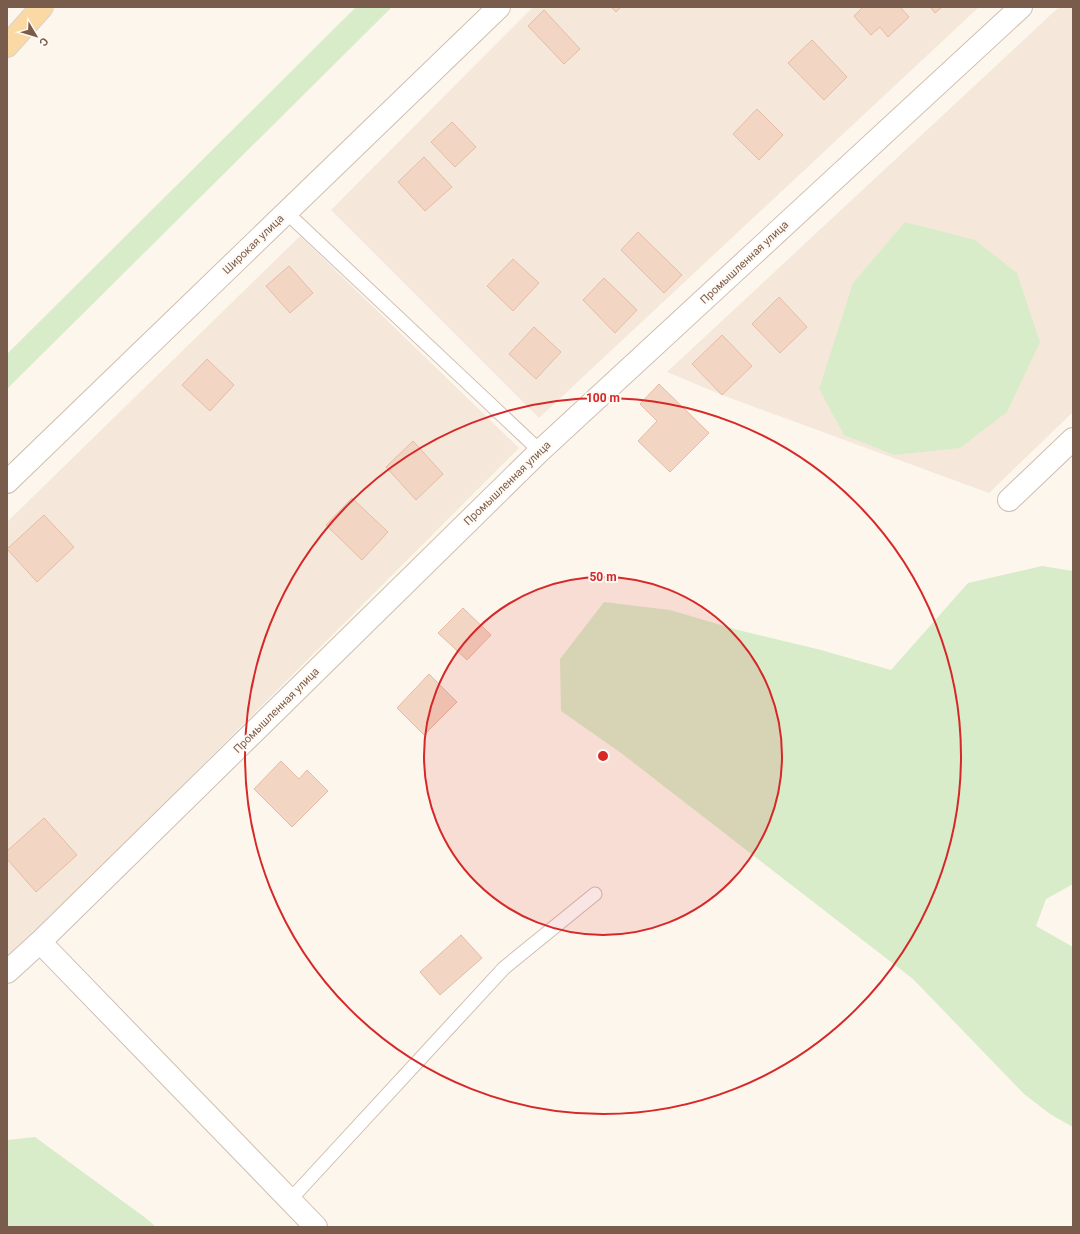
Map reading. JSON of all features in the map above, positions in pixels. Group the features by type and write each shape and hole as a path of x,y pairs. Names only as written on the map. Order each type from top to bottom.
{"main road":[{"path":"7,46 42,7"}],"street":[{"name":"Широкая улица","path":"7,482 499,7"},
{"name":"Промышленная улица","path":"7,972 40,942 540,450 1020,7"},
{"path":"1009,500 1073,439"},
{"path":"40,942 289,1201 316,1227"}],"lane":[{"path":"286,212 540,450"},
{"path":"289,1201 504,968 595,894"}],"shaded area":[{"path":"533,7 979,7 539,418 331,210"},
{"path":"1059,7 1073,7 1073,412 989,493 722,395 667,372"},
{"path":"300,236 519,448 24,944 7,957 7,522"}],"green space":[{"path":"356,7 392,7 7,389 7,354"},
{"path":"905,222 975,240 1017,273 1040,342 1007,412 960,448 894,455 844,435 819,389 853,283"},
{"path":"1042,566 1073,571 1073,884 1046,899 1036,926 1073,947 1073,1127 1050,1114 1024,1094 913,979 621,753 561,711 560,659 604,602 670,610 738,630 821,650 891,670 968,583"},
{"path":"35,1137 156,1227 7,1227 7,1140"}],"building":[{"path":"611,7 621,7 616,12"},
{"path":"863,7 900,7 909,17 888,37 880,27 871,35 854,16"},
{"path":"930,7 942,7 935,13"},
{"path":"544,10 580,49 564,64 528,26"},
{"path":"812,40 847,77 824,100 788,63"},
{"path":"757,109 783,135 759,160 733,134"},
{"path":"452,122 476,147 455,167 431,142"},
{"path":"424,157 452,187 425,211 398,182"},
{"path":"638,232 682,275 664,293 621,250"},
{"path":"513,259 539,283 513,311 487,286"},
{"path":"289,266 313,293 290,313 266,286"},
{"path":"604,278 637,310 615,333 583,300"},
{"path":"779,297 807,327 780,353 752,324"},
{"path":"534,327 561,352 536,379 509,354"},
{"path":"722,335 752,366 722,395 692,364"},
{"path":"207,359 234,385 210,411 182,385"},
{"path":"659,384 709,433 670,472 638,441 657,421 640,404"},
{"path":"413,441 443,474 416,500 386,467"},
{"path":"352,498 388,532 362,560 326,525"},
{"path":"44,515 74,547 37,582 7,549"},
{"path":"463,608 491,635 467,660 438,633"},
{"path":"429,674 457,702 424,735 397,708"},
{"path":"281,761 299,779 307,770 328,791 292,827 254,789"},
{"path":"44,818 77,855 36,892 7,859 7,851"},
{"path":"461,935 482,958 440,995 420,972"}]}
